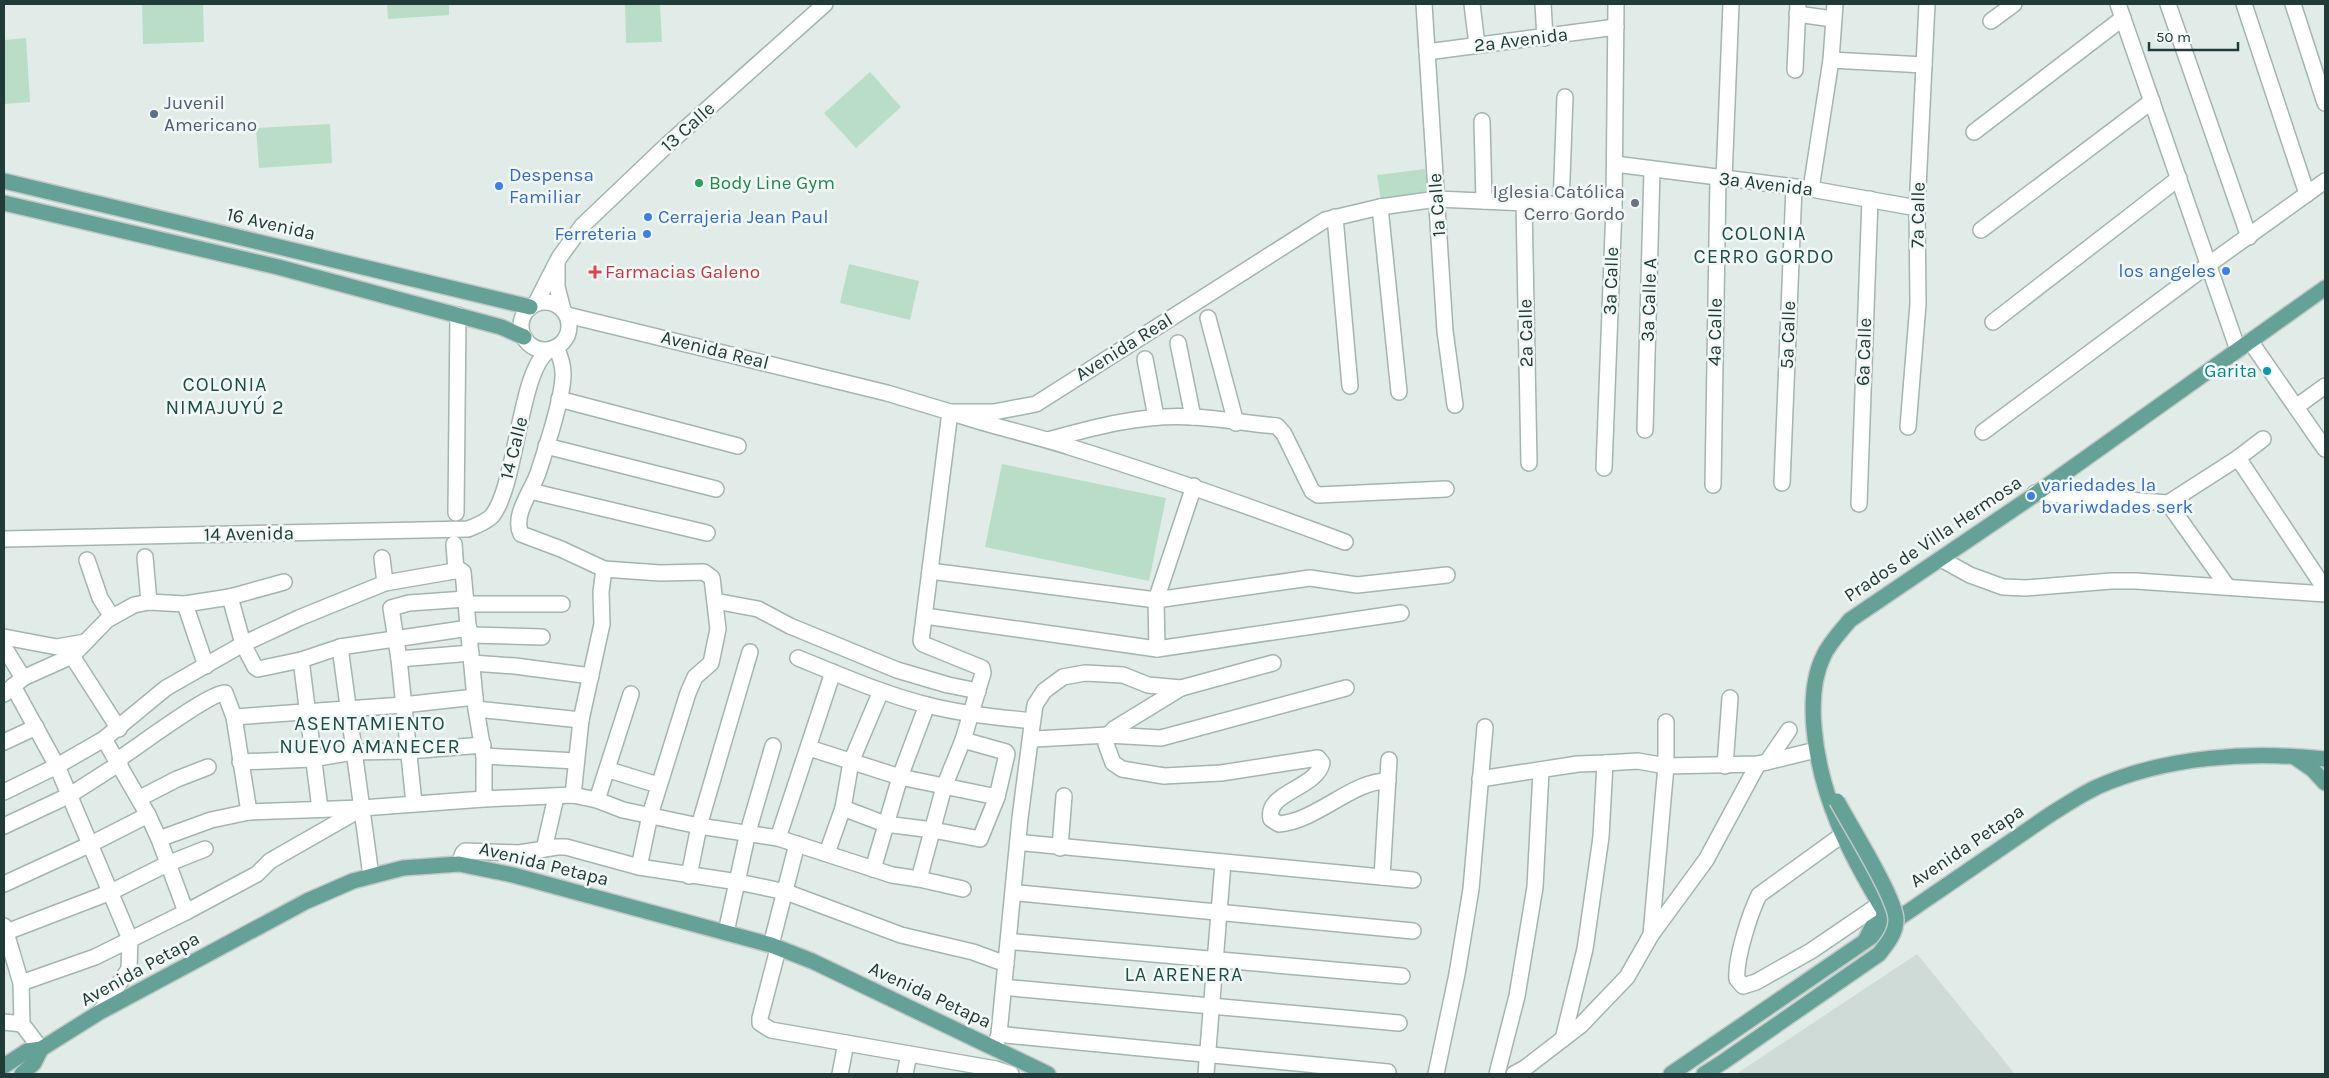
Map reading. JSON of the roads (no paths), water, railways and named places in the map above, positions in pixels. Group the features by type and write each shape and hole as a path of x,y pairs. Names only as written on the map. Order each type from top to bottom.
{"main road":[{"name":"16 Avenida","path":"4,180 533,305"},
{"path":"4,203 278,267 501,327 526,340"},
{"name":"Prados de Villa Hermosa","path":"1880,904 1842,834 1827,797 1818,767 1813,715 1816,683 1823,656 1835,637 1850,620 2035,494 2325,288"},
{"name":"Avenida Petapa","path":"1671,1074 2048,816 2097,788 2140,772 2177,764 2236,756 2292,756 2325,760"},
{"path":"2292,756 2312,768 2325,783"},
{"path":"1704,1074 1879,954 1893,933 1896,919 1891,900 1818,767"},
{"name":"Avenida Petapa","path":"4,1066 27,1051 41,1049 100,1012 307,901 354,881 371,876 423,865 459,864 513,875 775,947 812,961 1048,1074"},
{"path":"1866,939 1872,927 1885,916 1880,904"},
{"name":"Avenida Petapa","path":"22,1074 34,1063 41,1049"}],"street":[{"name":"13 Calle","path":"533,305 558,258 582,226 667,145 825,4"},
{"name":"1a Calle","path":"1424,4 1445,331 1455,405"},
{"path":"1472,4 1477,45"},
{"path":"1542,4 1545,38"},
{"name":"3a Calle","path":"1604,468 1614,207 1616,4"},
{"name":"4a Calle","path":"1713,485 1721,179 1731,4"},
{"name":"7a Calle","path":"1908,427 1918,304 1917,208 1927,4"},
{"path":"1991,21 2014,4"},
{"path":"2168,4 2248,237"},
{"path":"2244,4 2307,194"},
{"path":"2293,4 2325,103"},
{"path":"1795,70 1797,9 1834,11 1831,60 1811,189"},
{"path":"1974,132 2121,11 2208,265 2244,346 2296,407 2325,449"},
{"name":"2a Avenida","path":"1426,52 1545,38 1616,27"},
{"path":"1831,60 1924,65"},
{"path":"1561,205 1565,97"},
{"path":"1980,230 2152,100"},
{"path":"1482,121 1484,201"},
{"name":"3a Avenida","path":"1615,164 1811,189 1917,208"},
{"name":"3a Calle A","path":"1645,430 1652,170"},
{"path":"1993,322 2179,178"},
{"path":"1983,432 2208,265 2325,181"},
{"name":"5a Calle","path":"1782,483 1794,187"},
{"name":"Avenida Real","path":"565,312 888,393 950,412 994,412 1036,404 1325,220 1380,207 1437,198 1614,207"},
{"name":"6a Calle","path":"1859,504 1870,199"},
{"name":"2a Calle","path":"1524,203 1529,463"},
{"path":"1380,207 1399,392"},
{"path":"1335,217 1350,386"},
{"path":"558,258 557,287 569,327 558,345 563,374 559,399 546,446 518,523 521,534 561,549 604,569 660,573 704,572 712,578 718,629 711,663 695,676 658,785 639,867"},
{"path":"558,345 536,348 526,340 522,332 522,320 533,305 554,303 565,312"},
{"path":"456,513 458,315"},
{"path":"1208,318 1236,423"},
{"name":"Avenida Real","path":"558,345 594,327 623,327"},
{"name":"14 Calle","path":"526,340 531,372"},
{"path":"1178,343 1193,417"},
{"name":"14 Calle","path":"491,516 502,496 531,372 540,357 558,345"},
{"path":"1145,359 1156,417"},
{"path":"2296,407 2325,386"},
{"path":"559,399 738,446"},
{"path":"919,878 944,786 963,740 983,673 982,668 922,643 950,412 980,423 1048,440 1194,486 1346,542"},
{"path":"1048,440 1091,428 1156,417 1193,417 1280,428 1312,491 1318,495 1446,489"},
{"path":"2035,494 2168,503 2238,458 2263,439"},
{"path":"546,446 716,489"},
{"path":"2238,458 2325,589"},
{"path":"1157,649 1156,600 1194,486"},
{"path":"530,491 707,533"},
{"path":"2168,503 2227,586"},
{"name":"14 Avenida","path":"4,539 468,529 491,516"},
{"path":"454,544 456,571"},
{"path":"145,558 149,602"},
{"path":"382,558 385,583"},
{"path":"1941,559 1970,575 2003,587 2026,588 2111,581 2227,586 2325,594"},
{"path":"87,560 100,598 112,617"},
{"path":"573,795 581,720 602,624 601,592 604,569"},
{"path":"4,792 57,766 104,738 119,728 166,688 243,644 299,618 385,583 456,571 463,572 467,602 476,703 483,750 484,799"},
{"path":"930,571 1156,600 1310,578 1357,585 1447,575"},
{"path":"13,686 72,656 112,617 134,605 149,602 185,604 230,597 284,582"},
{"path":"230,597 243,644 256,668 301,660 340,647 396,637 469,631 542,637"},
{"path":"715,601 758,609 790,626 897,670 948,685 978,690"},
{"path":"414,803 400,659 391,608 409,603 562,604"},
{"path":"185,604 206,666"},
{"path":"925,616 1157,649 1401,613"},
{"path":"4,637 57,647 85,642"},
{"path":"4,647 13,686 57,766 130,939 129,969 100,1012"},
{"path":"340,647 371,876"},
{"path":"689,876 699,826 750,652"},
{"path":"72,656 119,728"},
{"path":"400,659 472,658 591,676"},
{"path":"798,658 881,691 927,705 971,714 1032,721"},
{"path":"301,660 320,809"},
{"path":"1273,663 1181,688 1114,729 1108,735 1106,744 1113,763 1122,769 1164,776 1221,773 1318,758 1322,763 1321,767 1311,779 1273,803 1270,813 1271,819 1279,824 1314,813 1366,786 1388,781"},
{"path":"778,838 833,672"},
{"path":"995,1047 999,1034 1020,818 1035,704 1044,691 1063,677 1105,673 1123,675 1148,685 1181,688"},
{"path":"1035,739 1108,735 1161,738 1346,688"},
{"path":"827,852 843,808 851,762 881,691"},
{"path":"4,826 70,795 119,762 199,703 220,693 227,694 234,717 249,812"},
{"path":"598,800 631,694"},
{"path":"1724,766 1730,698"},
{"path":"234,717 403,705 476,703 581,720"},
{"path":"873,869 900,777 927,705"},
{"path":"1651,935 1666,766 1666,722"},
{"path":"1436,1074 1457,974 1471,889 1485,727"},
{"path":"4,742 36,728"},
{"path":"1514,1074 1525,1068 1581,1025 1627,977 1651,935 1706,860 1762,763 1789,730"},
{"path":"104,738 140,798 159,839 186,912"},
{"path":"843,808 885,824 933,830 980,839 997,797 1007,756 1006,752 963,740"},
{"path":"726,932 748,832 773,746"},
{"path":"809,748 900,777 997,797"},
{"path":"240,762 313,759 353,752 483,750 576,761"},
{"path":"1480,779 1578,764 1638,761 1666,766 1724,766 1762,763 1816,750"},
{"path":"1382,877 1389,760"},
{"path":"1563,1039 1586,950 1601,837 1605,763"},
{"path":"140,798 177,778 208,767"},
{"path":"608,770 658,785"},
{"path":"1497,1074 1517,996 1535,887 1541,771"},
{"path":"159,839 211,820 249,812 362,808 414,803 573,795 598,800 623,810 699,826 778,838 827,852 892,875 919,878 963,888"},
{"path":"1060,848 1064,796"},
{"path":"544,850 556,797"},
{"path":"21,983 95,957 186,912 257,874 270,862 362,808"},
{"path":"4,884 91,844 148,815"},
{"path":"1842,834 1759,895 1752,910 1738,966 1738,981 1743,986 1756,982 1834,936 1880,904"},
{"path":"1025,843 1060,848 1413,880"},
{"path":"797,844 760,1023 771,1030 909,1054 963,1069 996,1069 1011,1074"},
{"path":"459,864 465,851 519,853 566,847 639,867 738,882 786,892 901,935 973,952 1006,964"},
{"path":"41,1049 22,1024 21,983 4,930 111,892 167,864 205,849"},
{"path":"513,875 519,853"},
{"path":"1206,1074 1223,863"},
{"path":"1019,893 1413,931"},
{"path":"1016,942 1402,976"},
{"path":"1012,988 1399,1023"},
{"path":"4,1022 22,1024"},
{"path":"1006,1035 1207,1056 1388,1072"},
{"path":"840,1074 846,1043"},
{"path":"905,1074 909,1054"},
{"path":"996,1069 1011,1056"}],"place":[{"name":"Juvenil Americano","path":"154,114"},
{"name":"Body Line Gym","path":"699,183"},
{"name":"Despensa Familiar","path":"499,186"},
{"name":"Iglesia Católica Cerro Gordo","path":"1635,203"},
{"name":"Cerrajeria Jean Paul","path":"648,217"},
{"name":"Ferreteria","path":"647,234"},
{"name":"los angeles","path":"2226,271"},
{"name":"Farmacias Galeno","path":"595,272"},
{"name":"Garita","path":"2267,371"},
{"name":"variedades la bvariwdades serk","path":"2031,496"}],"district":[{"name":"COLONIA CERRO GORDO","path":"1764,244"},
{"name":"COLONIA NIMAJUYÚ 2","path":"225,396"},
{"name":"ASENTAMIENTO NUEVO AMANECER","path":"370,734"},
{"name":"LA ARENERA","path":"1184,974"}]}
